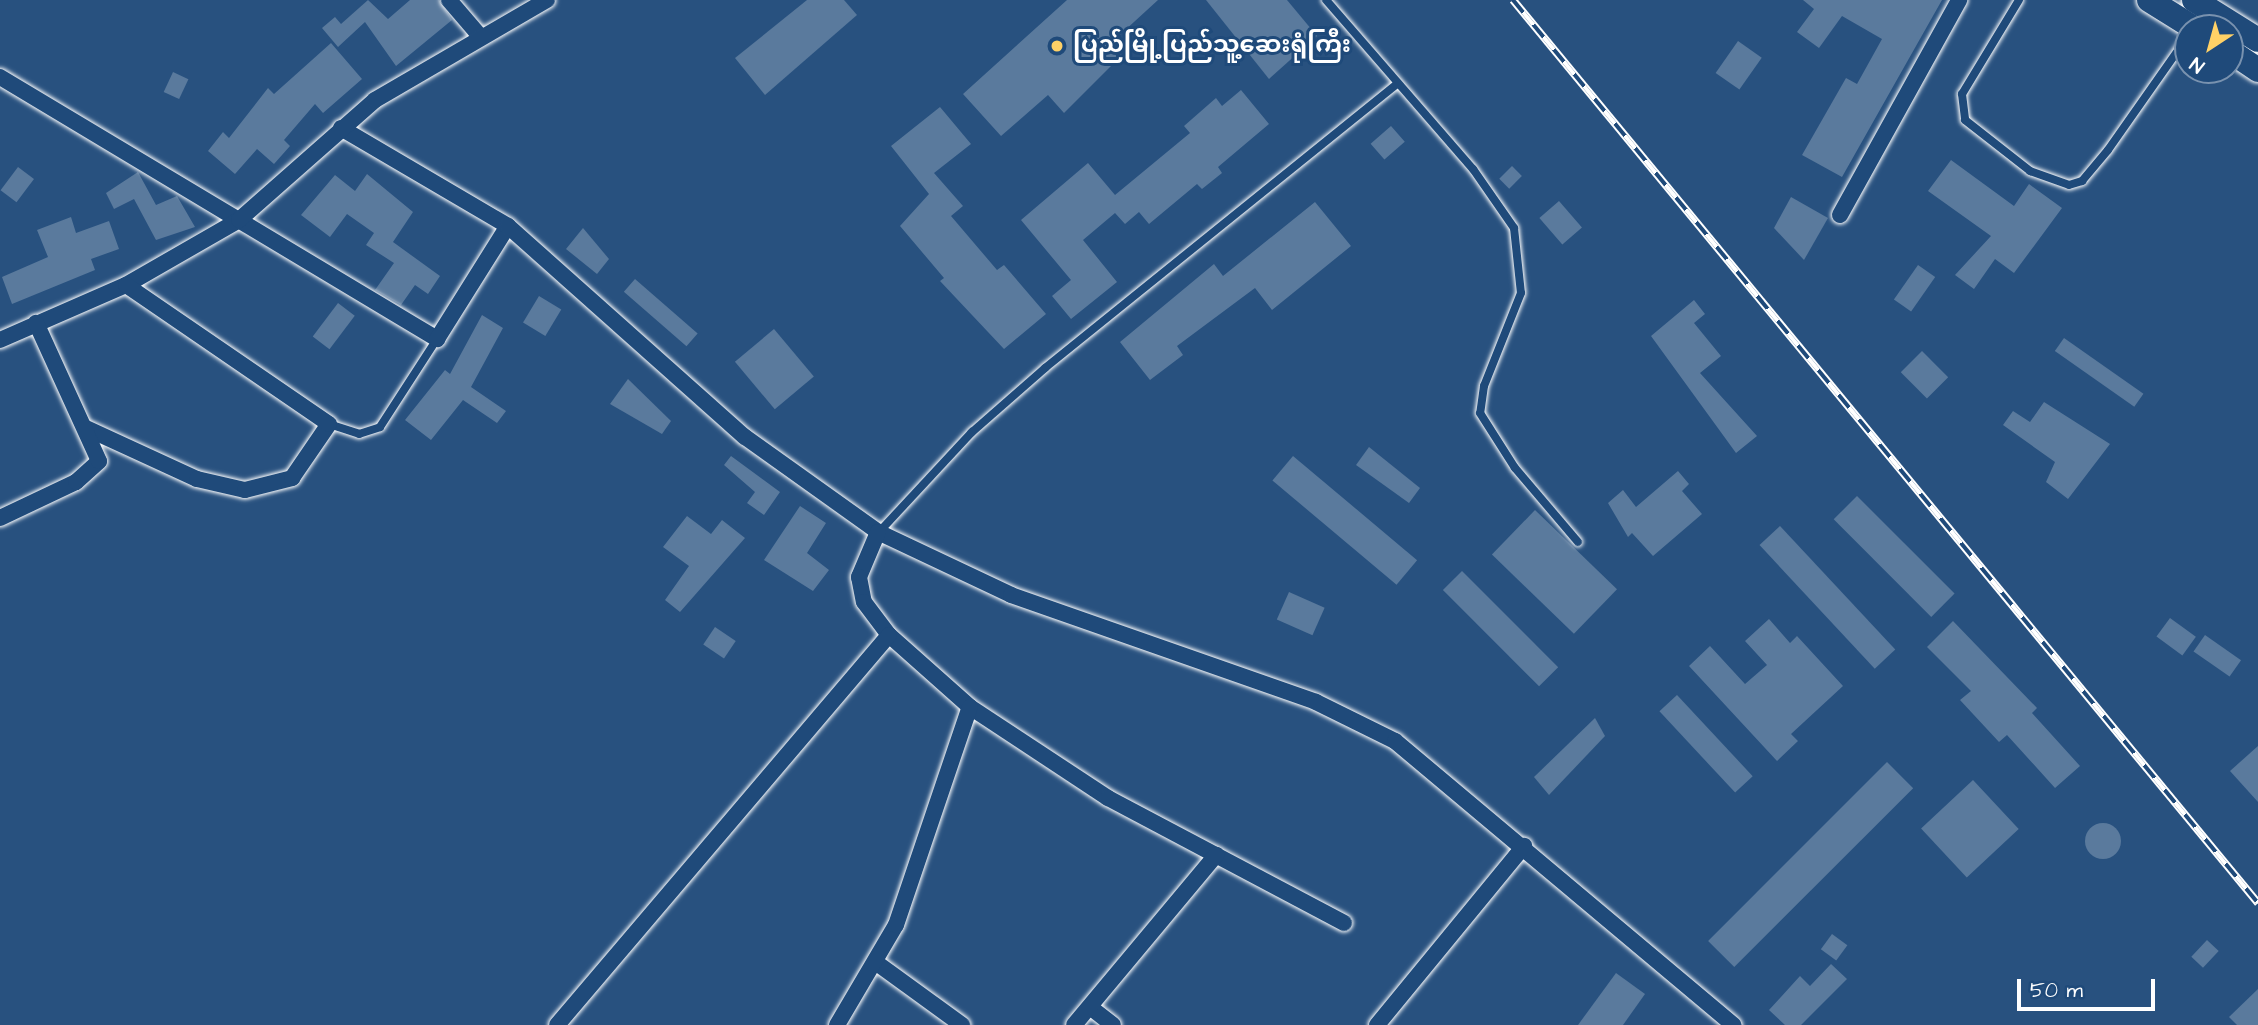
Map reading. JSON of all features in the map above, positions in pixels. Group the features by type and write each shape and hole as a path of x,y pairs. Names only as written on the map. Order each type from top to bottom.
{"main road":[{"path":"2149,0 2191,14"}],"street":[{"path":"449,0 479,36"},
{"path":"0,340 126,285 239,220 341,128 414,73 547,0"},
{"path":"1839,215 1959,0"},
{"path":"0,77 437,339 508,226"},
{"path":"341,128 508,226 745,437 878,533 1023,600 1357,719 1433,769 1734,1025"},
{"path":"86,428 197,479 259,489 292,478 329,424 126,285"},
{"path":"0,518 94,471 99,455 36,323"},
{"path":"878,533 863,561 860,591 889,635 970,706 1051,764 1344,923"},
{"path":"557,1025 889,635"},
{"path":"837,1025 878,964 970,706"},
{"path":"1377,1025 1524,846"},
{"path":"1074,1025 1216,855"},
{"path":"878,964 962,1025"},
{"path":"1090,1007 1113,1025"}],"lane":[{"path":"1326,0 1490,190 1514,228 1521,293 1479,400 1480,413 1514,468 1578,542"},
{"path":"2019,0 1962,94 1965,120 2030,171 2069,185 2082,181 2108,150 2174,56"},
{"path":"878,533 972,432 1045,368 1397,83"},
{"path":"329,424 359,434 380,427 437,339"}],"building":[{"path":"368,0 388,19 410,0 439,0 452,20 396,66 365,22 338,47 322,28 335,17 341,24"},
{"path":"807,0 844,0 857,15 765,95 735,58"},
{"path":"1067,0 1158,0 1111,43 1122,55 1064,113 1048,95 1001,136 963,94"},
{"path":"1206,0 1287,0 1317,36 1269,79"},
{"path":"1803,0 1942,0 1842,177 1802,155 1846,78 1857,84 1882,39 1842,16 1819,48 1797,32 1814,9"},
{"path":"1738,41 1762,58 1739,90 1716,73"},
{"path":"331,43 362,79 323,113 315,104 284,140 290,146 274,164 257,149 235,174 208,151 223,132 229,138 268,88 274,94"},
{"path":"173,72 188,79 179,99 164,92"},
{"path":"1241,90 1269,124 1218,167 1222,173 1202,189 1197,184 1149,224 1139,212 1125,224 1115,213 1083,240 1117,282 1071,319 1052,296 1071,280 1021,220 1088,163 1115,195 1190,133 1184,126 1216,98 1222,106"},
{"path":"940,107 971,144 934,173 963,206 951,216 997,270 1004,265 1046,314 1004,349 940,281 944,278 900,226 929,194 891,146"},
{"path":"1391,126 1405,142 1384,160 1371,144"},
{"path":"1951,160 2014,206 2029,184 2062,208 2014,273 1995,259 1974,289 1955,275 1991,236 1928,191"},
{"path":"1512,166 1522,176 1509,189 1499,179"},
{"path":"18,167 34,179 17,202 1,190"},
{"path":"138,172 156,205 177,196 195,227 156,240 134,199 114,209 106,193"},
{"path":"367,174 413,212 393,242 440,276 428,294 415,285 401,305 375,290 394,263 366,245 374,233 347,214 330,237 301,215 335,175 355,191"},
{"path":"1791,197 1828,218 1804,260 1774,228"},
{"path":"1559,201 1582,227 1562,244 1539,218"},
{"path":"1315,202 1351,246 1272,310 1255,288 1177,346 1183,355 1150,380 1120,342 1214,264 1223,276"},
{"path":"71,217 76,233 109,221 119,249 91,259 95,270 12,304 2,277 48,257 37,230"},
{"path":"583,228 609,259 597,274 566,249"},
{"path":"1918,265 1935,277 1911,311 1894,299"},
{"path":"635,279 698,333 686,346 624,292"},
{"path":"539,296 561,309 545,336 523,323"},
{"path":"1694,300 1705,314 1694,323 1721,356 1700,373 1757,436 1736,453 1651,336"},
{"path":"338,303 355,316 329,349 313,337"},
{"path":"482,315 503,328 471,387 506,411 497,423 463,400 431,440 405,420 445,370 450,374"},
{"path":"774,329 814,376 775,409 735,362"},
{"path":"2064,338 2143,394 2134,407 2055,351"},
{"path":"1922,351 1948,377 1927,398 1901,372"},
{"path":"628,379 671,421 662,434 610,404"},
{"path":"2044,402 2110,444 2068,499 2046,482 2055,462 2003,425 2013,411 2030,422"},
{"path":"1369,447 1420,488 1409,503 1356,465"},
{"path":"731,456 780,492 764,515 747,503 755,492 724,465"},
{"path":"1293,456 1417,560 1397,585 1272,481"},
{"path":"1678,471 1689,484 1682,491 1702,514 1653,556 1632,533 1628,537 1608,503 1623,490 1636,507"},
{"path":"1857,496 1955,594 1931,617 1834,519"},
{"path":"800,506 826,523 807,553 829,570 813,591 764,560"},
{"path":"1535,510 1617,589 1574,634 1492,555"},
{"path":"687,516 711,534 722,520 745,538 680,612 665,600 689,566 663,547"},
{"path":"1780,526 1895,650 1875,669 1760,545"},
{"path":"1462,571 1558,667 1539,686 1443,590"},
{"path":"1289,592 1325,608 1312,635 1277,619"},
{"path":"2170,618 2196,637 2182,655 2156,637"},
{"path":"1769,619 1790,643 1797,636 1843,686 1791,734 1798,741 1777,761 1689,666 1710,646 1745,684 1767,665 1745,641"},
{"path":"1953,621 2037,708 2032,713 2080,766 2055,788 2007,735 1999,742 1960,700 1971,691 1927,647"},
{"path":"715,627 736,641 724,658 703,644"},
{"path":"2205,635 2241,660 2230,677 2194,651"},
{"path":"1677,695 1753,776 1735,793 1659,711"},
{"path":"1595,718 1605,736 1549,795 1534,777"},
{"path":"2258,746 2258,802 2230,771"},
{"path":"1887,762 1913,788 1734,967 1708,941"},
{"path":"1973,780 2019,829 1967,877 1921,828"},
{"path":"2103,823 2115,829 2121,841 2115,853 2103,859 2091,853 2085,841 2091,829"},
{"path":"1832,934 1847,945 1836,961 1821,949"},
{"path":"2207,940 2219,951 2203,968 2191,957"},
{"path":"1831,964 1847,979 1801,1025 1785,1025 1769,1010 1800,976 1810,986"},
{"path":"1616,973 1645,994 1623,1025 1578,1025"},
{"path":"2258,989 2258,1025 2237,1025 2229,1017"}],"railway":[{"path":"1513,0 2258,903"}],"place":[{"name":"ပြည်မြို့ပြည်သူ့ဆေးရုံကြီး","path":"1057,46"}]}
